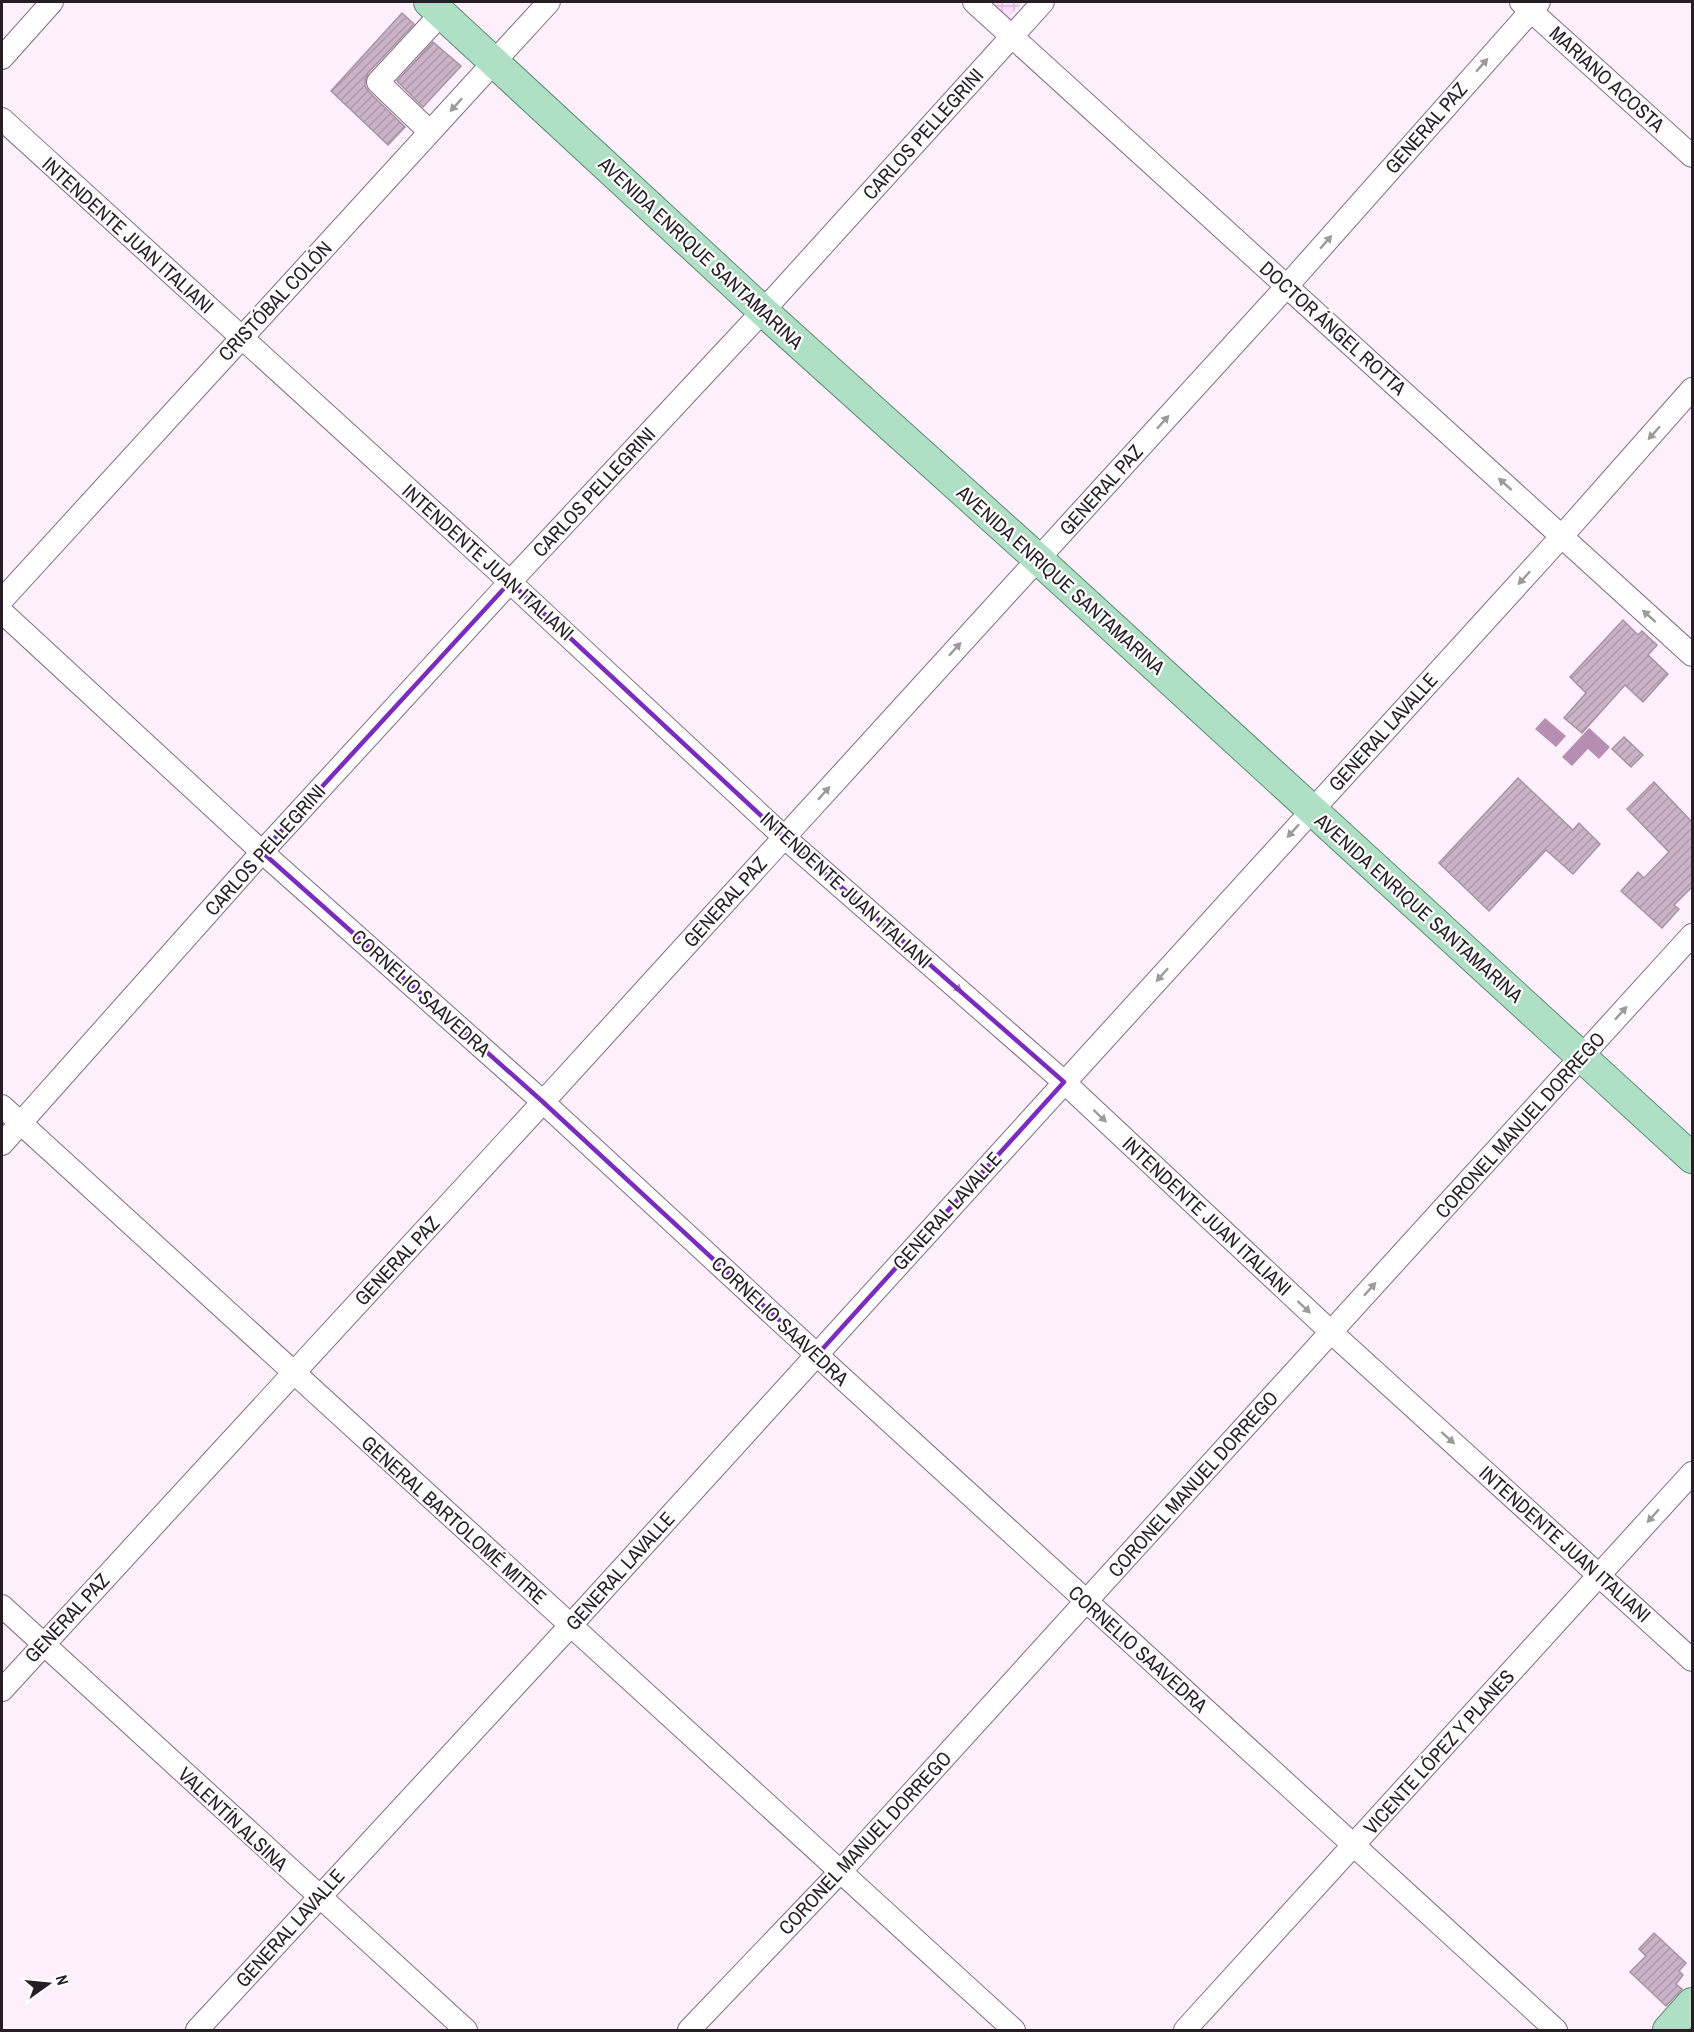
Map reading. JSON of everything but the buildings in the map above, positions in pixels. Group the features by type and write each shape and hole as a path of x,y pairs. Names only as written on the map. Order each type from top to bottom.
{"main road":[{"name":"AVENIDA ENRIQUE SANTAMARINA","path":"436,7 763,311 1038,559 1692,1158"},
{"path":"1668,2031 1692,2003"}],"street":[{"path":"2,58 52,2"},
{"name":"CRISTÓBAL COLÓN","path":"2,600 549,2"},
{"name":"DOCTOR ÁNGEL ROTTA","path":"974,2 1692,655"},
{"name":"CARLOS PELLEGRINI","path":"2,1144 262,852 763,311 1043,2"},
{"name":"MARIANO ACOSTA","path":"1530,4 1692,156"},
{"name":"GENERAL PAZ","path":"2,1690 543,1102 1287,286 1530,4"},
{"path":"430,132 378,82 436,7"},
{"name":"INTENDENTE JUAN ITALIANI","path":"2,119 510,582 784,837 1064,1082 1331,1332 1692,1660"},
{"name":"GENERAL LAVALLE","path":"197,2031 817,1355 1562,536 1692,389"},
{"name":"CORNELIO SAAVEDRA","path":"2,612 262,852 543,1102 1556,2031"},
{"name":"CORONEL MANUEL DORREGO","path":"689,2031 840,1872 1692,935"},
{"name":"GENERAL BARTOLOMÉ MITRE","path":"2,1106 1014,2031"},
{"name":"VICENTE LÓPEZ Y PLANES","path":"1185,2031 1692,1473"},
{"name":"VALENTÍN ALSINA","path":"2,1606 465,2031"}],"highlighted area":[{"path":"510,582 784,837 1064,1082 817,1355 543,1102 262,852"}],"shaded area":[{"path":"990,2 1023,2 1008,18"},
{"path":"1545,718 1566,736 1556,747 1535,729"},
{"path":"1589,728 1610,747 1599,759 1588,749 1572,766 1562,757"}]}
